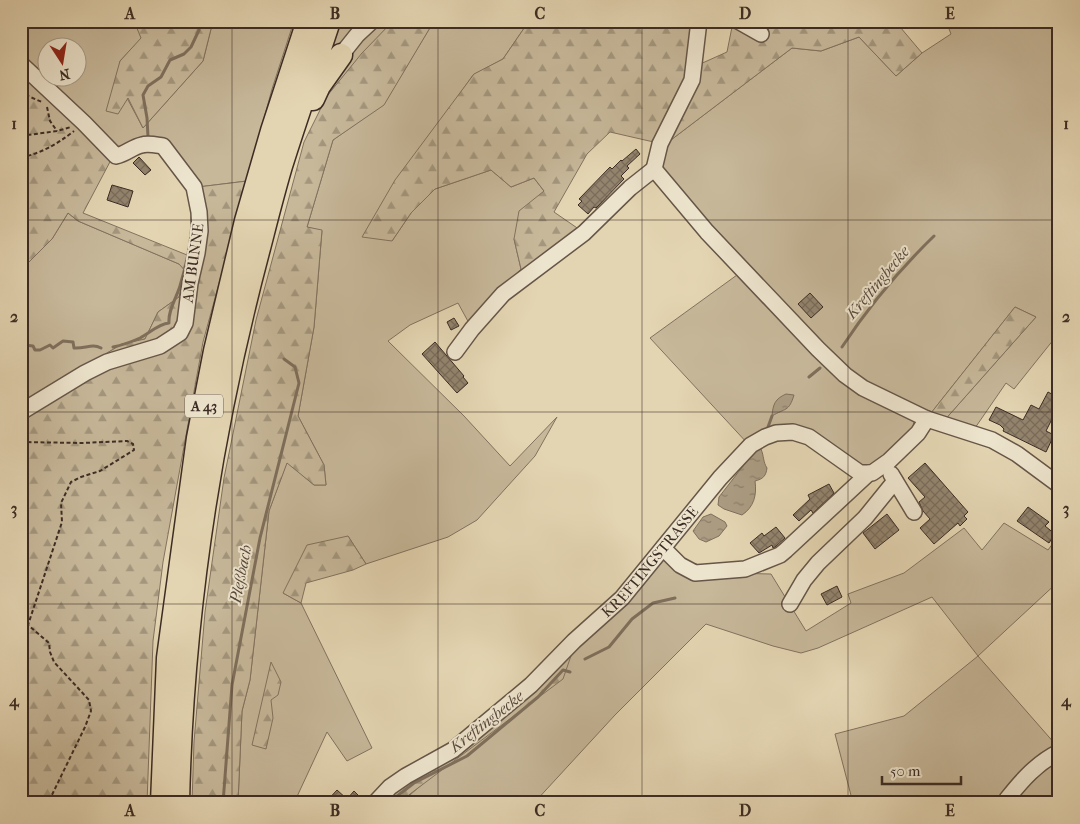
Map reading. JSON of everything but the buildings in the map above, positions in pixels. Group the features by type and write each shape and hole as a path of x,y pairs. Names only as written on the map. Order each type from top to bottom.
{"highway":[{"name":"A 43","path":"162,803 168,658 198,438 215,351 246,222 272,131 308,21"},
{"name":"A 43","path":"178,803 179,753 187,656 198,549 213,456 244,307 280,168 329,21"},
{"path":"280,168 319,86 341,55"}],"street":[{"path":"341,55 357,35 372,21"},
{"path":"455,352 472,329 503,294 584,233 630,188 654,169 660,144 692,80 699,21"},
{"path":"738,21 761,34"},
{"name":"AM BUNNE","path":"21,64 116,156 144,144 163,146 194,188 199,212 200,231 185,323 180,333 160,346 107,362 85,373 21,412"},
{"path":"654,169 707,232 818,349 845,374 863,388 926,419 992,440 1017,454 1059,486"},
{"path":"663,548 680,565 694,573 744,569 780,555 869,473 872,473 886,463 918,433 926,419"},
{"name":"KREFTINGSTRASSE","path":"375,803 390,787 406,776 453,750 531,685 574,641 622,598 720,478 751,445 776,433 793,432 809,437 860,473 869,473"},
{"path":"886,463 894,481 914,512"},
{"path":"790,604 804,580 818,563 865,518 894,481"},
{"path":"1009,803 1008,799 1016,788 1038,765 1059,752"}],"path":[{"path":"21,90 47,107 50,121 58,131"},
{"path":"21,136 68,129 82,121"},
{"path":"21,158 43,152 60,142 82,121"},
{"path":"21,442 82,443 127,441 133,444 134,450 100,471 71,482 61,504 62,522 28,625 49,643 54,662 89,700 91,711 48,803"}],"green space":[{"path":"21,21 134,21 142,38 120,61 127,98 143,128 203,61 213,21 294,21 272,89 247,181 198,187 164,144 127,152 115,147 51,88 88,88 88,38 38,38 38,76 21,60"},
{"path":"134,21 213,21 203,61 143,128 128,98 118,114 106,111 120,61 141,38"},
{"path":"340,21 356,21 352,27 350,37 322,73"},
{"path":"378,21 393,21 361,55 327,96 328,82"},
{"path":"393,21 434,21 384,105 333,140 307,227 322,230 314,327 298,416 324,465 326,485 314,485 287,463 269,511 250,680 242,711 238,803 192,803 194,742 205,612 224,478 256,320 304,142 327,96 362,53"},
{"path":"434,21 529,21 503,59 473,75 454,102 392,241 411,213 435,189 491,170 511,187 534,178 544,191 514,239 521,269 470,325 458,303 410,325 388,341 464,416 510,466 557,417 535,456 477,520 448,537 366,564 348,536 283,593 301,603 372,748 347,761 327,732 294,803 238,803 242,711 250,680 269,511 287,462 314,485 326,485 324,465 298,416 314,327 322,231 307,227 333,140 384,104"},
{"path":"529,21 694,21 689,78 658,143 610,132 587,154 554,212 583,232 500,294 521,269 514,239 519,211 544,191 534,178 511,187 491,170 435,189 411,213 392,241 362,237 395,180 474,74 503,59"},
{"path":"769,21 895,21 922,53 896,76 859,37 821,51 792,48 663,146 698,65 727,52 733,22 758,35"},
{"path":"946,21 1059,21 1059,344 1054,339 1014,389 1006,383 975,428 942,423 1036,317 1015,307 931,413 848,372 660,172 663,146 792,48 821,51 859,37 896,76 922,53 951,34"},
{"path":"21,69 38,86 38,88 40,88 112,158 83,213 187,255 197,236 198,187 247,181 203,342 163,562 153,641 147,803 21,803 21,405 122,344 145,339 158,312 179,297 186,272 179,264 78,221 68,213 52,239 21,270"},
{"path":"68,213 78,221 179,264 186,271 179,297 158,312 145,339 122,344 21,405 21,270 52,239"},
{"path":"737,275 777,313 884,406 914,421 912,433 887,457 873,466 858,464 832,450 810,434 749,445 650,338"},
{"path":"1015,307 1036,317 942,423 931,413"},
{"path":"1004,523 1048,550 1059,535 1059,581 978,656 932,597 818,648 801,653 706,624 615,715 534,803 401,803 573,650 665,554 689,575 725,573 771,574 806,631 851,603 848,594 904,573 964,528 982,550"},
{"path":"348,536 366,564 353,570 306,583 301,603 283,593 307,545"},
{"path":"573,650 563,679 410,794 401,803 377,803"},
{"path":"978,656 1056,745 1059,743 1059,803 853,803 835,734 904,716"},
{"path":"271,662 281,682 278,695 271,700 273,718 266,749 252,745"}],"water":[{"path":"786,394 794,395 790,404 786,409 772,416 775,402"},
{"path":"761,449 767,471 764,477 755,481 755,496 746,512 742,515 718,505 719,497 754,452"},
{"path":"711,514 725,522 727,526 719,536 706,542 699,539 693,531 703,517"}],"waterway":[{"name":"Pleßbach","path":"152,138 148,137 143,95 148,86 161,77 170,60 184,54 191,47 199,30 198,21"},
{"name":"Pleßbach","path":"113,347 137,339 169,323 171,309 180,286 186,261 192,217"},
{"name":"Kreftingbecke","path":"842,347 885,289 934,236"},
{"path":"21,346 33,346 35,350 40,350 50,345 53,348 63,341 73,342 74,348 95,346 101,348"},
{"name":"Pleßbach","path":"223,803 232,685 260,538 299,383 295,367 284,359"},
{"name":"Kreftingbecke","path":"809,377 820,368"},
{"name":"Kreftingbecke","path":"768,427 772,416"},
{"name":"Kreftingbecke","path":"585,659 609,647 632,619 653,603 675,598"},
{"name":"Kreftingbecke","path":"388,803 414,783 467,756 538,697 563,670 570,672"}]}
